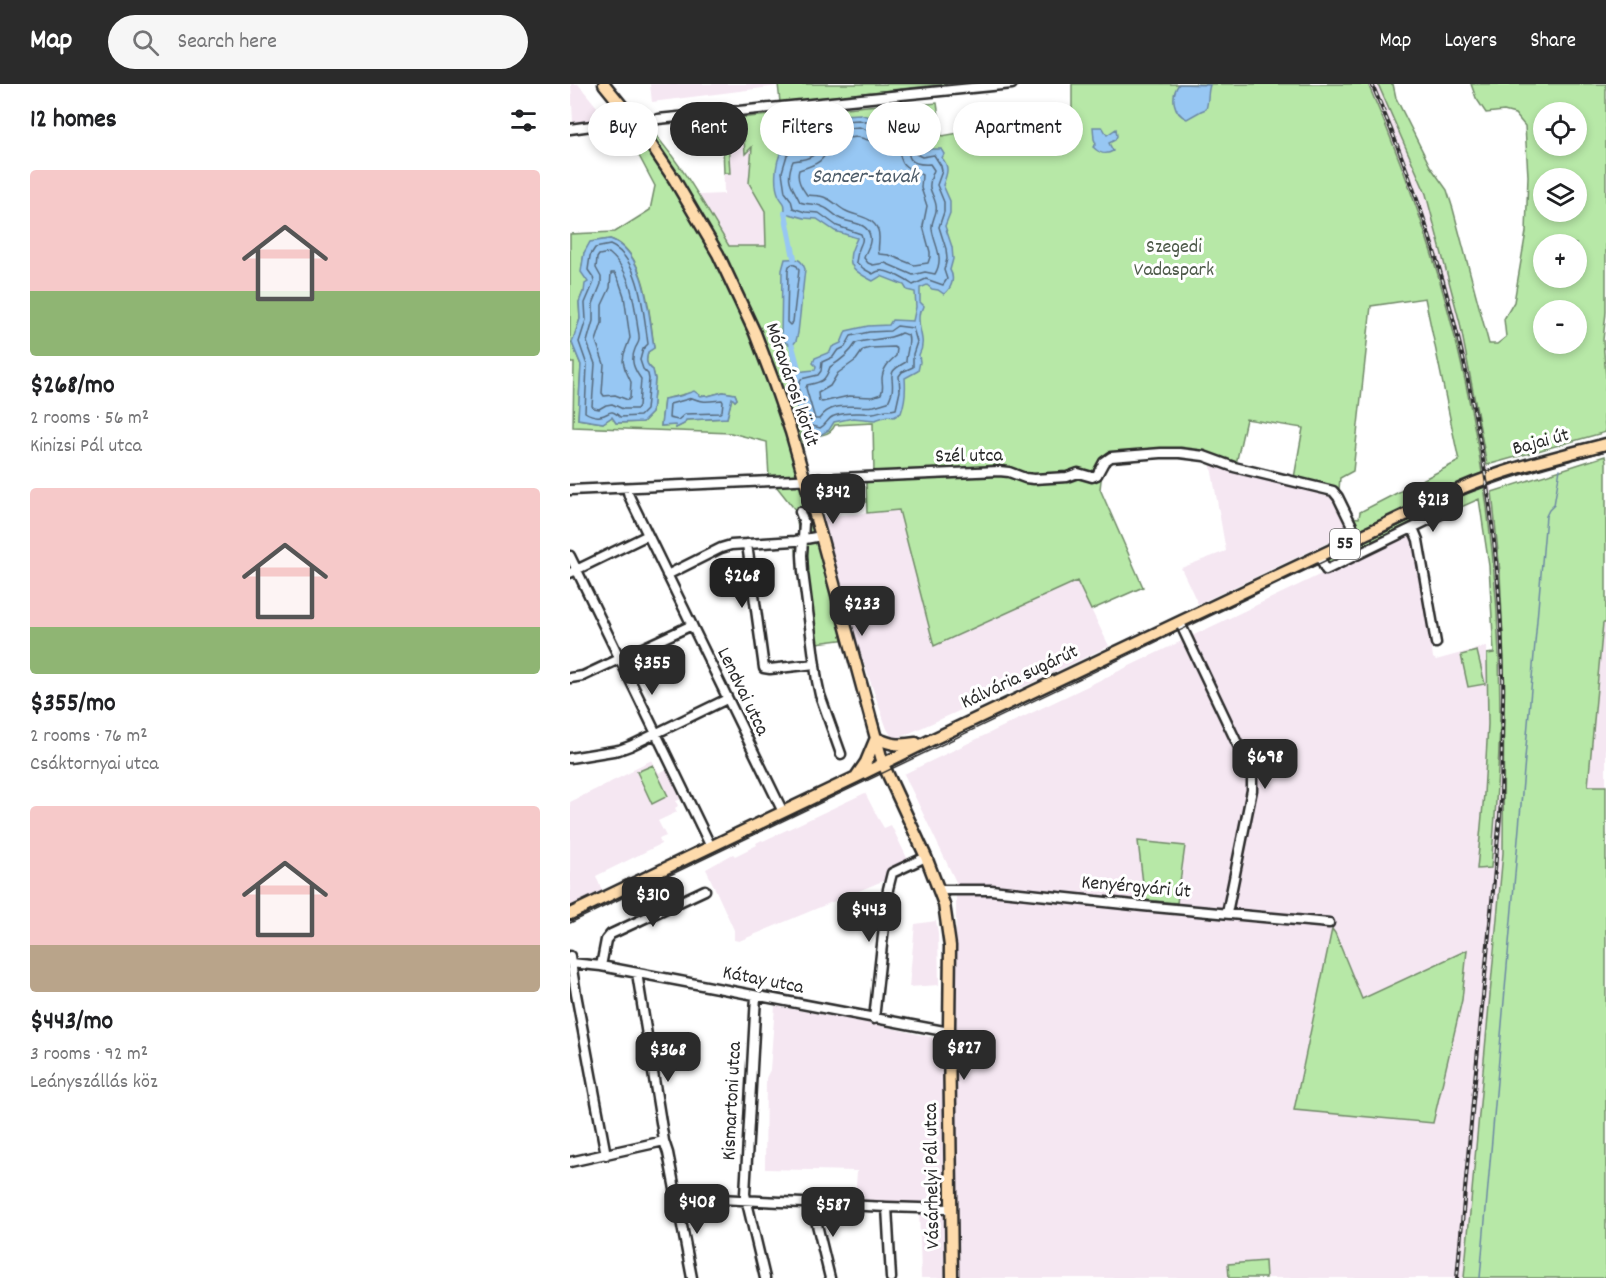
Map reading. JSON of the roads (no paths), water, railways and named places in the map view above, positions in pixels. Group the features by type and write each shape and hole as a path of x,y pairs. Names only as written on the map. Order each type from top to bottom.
{"main road":[{"name":"Móravárosi körút","path":"604,84 620,102"},
{"name":"Móravárosi körút","path":"658,155 718,254 738,294 774,382 821,536 883,764"},
{"name":"Bajai út","path":"1487,478 1606,444"},
{"name":"Kálvária sugárút","path":"570,914 929,741 1487,478"},
{"path":"856,777 866,762 876,738 900,746 929,741"},
{"name":"Vásárhelyi Pál utca","path":"883,764 940,890 946,915 950,946 952,1278"}],"street":[{"path":"610,84 614,95"},
{"path":"658,118 1012,84"},
{"path":"570,129 588,126"},
{"name":"Szél utca","path":"570,490 999,471 1010,472 1029,479 1067,477 1078,473 1092,477 1097,475 1104,462 1111,457 1180,453 1204,456 1234,467 1330,489 1336,493 1358,538"},
{"name":"Lendvai utca","path":"627,488 783,812"},
{"path":"800,512 804,523 803,573 820,695 841,754"},
{"path":"1319,556 1326,570 1441,514"},
{"path":"1413,528 1418,540 1436,643"},
{"path":"573,571 648,535"},
{"path":"667,575 722,548 803,540 821,536"},
{"path":"747,544 764,668 815,664"},
{"path":"570,556 573,571 620,660 711,846"},
{"path":"1180,623 1252,778 1252,790 1227,913"},
{"path":"570,678 583,676 620,660 692,625"},
{"path":"570,758 630,746 727,699"},
{"path":"874,1019 888,889 892,873 926,857"},
{"path":"601,966 606,940 612,934 705,890"},
{"name":"Kenyérgyári út","path":"940,890 991,890 1329,923"},
{"path":"571,959 573,995 606,1155"},
{"name":"Kátay utca","path":"571,959 949,1032"},
{"path":"637,973 664,1141 692,1278"},
{"name":"Kismartoni utca","path":"756,996 745,1199 765,1278"},
{"path":"570,1162 664,1141"},
{"path":"677,1197 951,1209"},
{"path":"812,1204 830,1278"},
{"path":"887,1207 891,1278"}],"water":[{"path":"1179,84 1210,85 1206,109 1187,119 1182,116 1174,104 1174,94"},
{"name":"Sancer-tavak","path":"854,114 866,116 866,156 941,156 941,149 944,154 942,158 947,171 943,185 950,201 950,213 945,226 952,247 953,259 950,270 952,283 944,294 927,285 920,288 920,302 924,306 919,317 922,339 920,362 918,371 905,378 905,396 901,413 894,417 887,416 875,420 853,418 834,422 829,430 820,435 804,429 793,393 792,385 796,374 815,370 816,366 813,363 815,358 830,352 832,347 841,343 846,331 868,326 889,325 892,320 913,321 916,307 915,292 907,290 904,285 881,276 873,281 854,268 850,260 857,238 835,231 817,219 785,213 784,204 777,190 776,170 779,156 854,156"},
{"path":"1093,127 1103,128 1107,135 1116,129 1115,140 1109,143 1113,151 1102,153 1093,147 1096,144"},
{"path":"610,239 622,246 631,257 644,286 654,348 648,352 647,362 653,370 655,379 652,413 643,422 616,423 612,417 603,423 578,419 581,365 572,343 580,319 579,302 585,284 588,282 581,272 584,253 590,242"},
{"path":"785,259 798,260 805,269 798,333 792,346 781,340 782,270"},
{"path":"694,391 701,396 723,392 735,394 737,399 735,401 732,398 727,418 686,420 684,424 676,428 675,425 661,426 664,399"}],"waterway":[{"path":"785,213 794,258"},
{"path":"792,346 799,372"},
{"path":"1480,1278 1546,516 1554,505 1560,469"}],"tram line":[{"path":"570,923 1452,500 1509,479 1606,451"}],"railway":[{"path":"1372,84 1401,155 1448,300 1481,448 1492,523 1499,599 1503,684 1501,806 1457,1278"}],"park label":[{"name":"Szegedi Vadaspark","path":"1174,260"}]}
